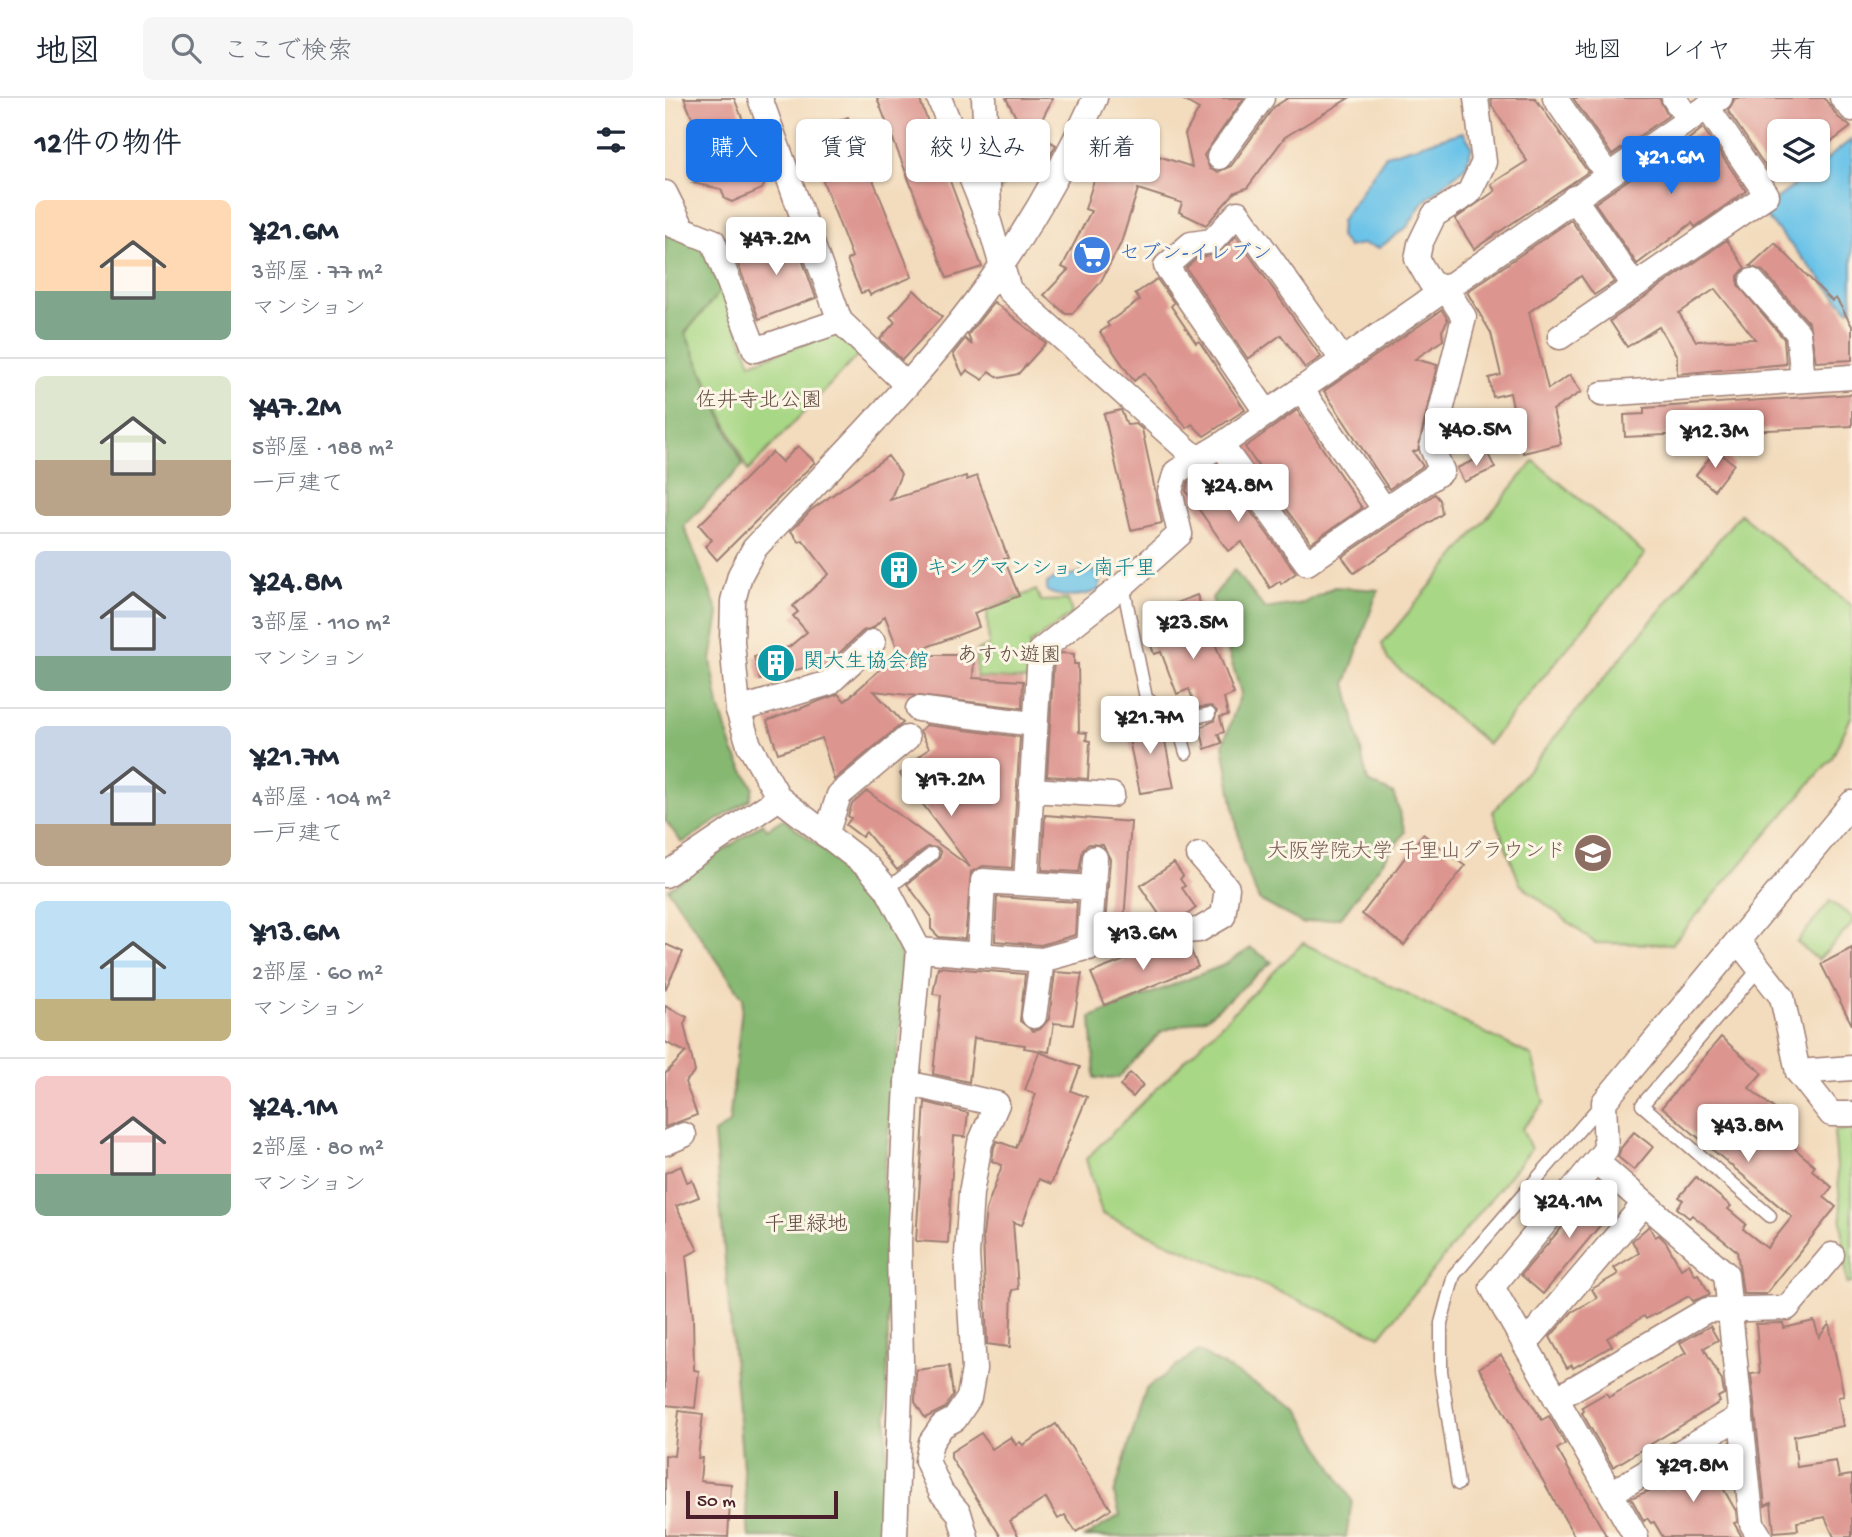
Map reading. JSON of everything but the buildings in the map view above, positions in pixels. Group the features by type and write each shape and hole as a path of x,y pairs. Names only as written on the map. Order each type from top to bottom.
{"street":[{"path":"760,98 840,321 907,385"},
{"path":"895,1537 901,1363 899,1243 907,1083 919,950 887,889 868,867 779,798 749,745 738,710 732,641 733,601 740,575 754,549 935,353 1003,264 1074,143 1095,98"},
{"path":"1219,157 1249,132 1262,98"},
{"path":"1221,445 1307,564 1442,471 1432,448 1464,317 1446,289 1431,283 1417,259 1420,244 1434,215 1469,193 1484,162 1476,98"},
{"path":"1555,98 1607,174"},
{"path":"1560,337 1767,195 1705,108 1674,98"},
{"path":"1842,98 1852,109"},
{"path":"985,99 989,222"},
{"path":"941,106 960,123 975,118 985,99"},
{"path":"941,106 989,222 1009,290 1196,458"},
{"path":"1026,882 1039,651 1123,585 1180,534 1170,491 1176,472 1221,445 1705,108"},
{"path":"665,193 673,225 713,241 755,350 840,321"},
{"path":"1574,198 1634,285"},
{"path":"1267,413 1166,266 1191,244 1212,241 1238,213 1342,359"},
{"path":"1752,281 1798,333 1803,379"},
{"path":"1602,394 1852,377"},
{"path":"1301,389 1385,509"},
{"path":"738,710 829,682 873,642"},
{"path":"918,709 1033,724"},
{"path":"826,835 839,795 892,742"},
{"path":"1031,790 1112,795"},
{"path":"665,875 779,798"},
{"path":"1636,1537 1492,1287 1606,1149 1604,1101 1852,803"},
{"path":"919,950 1042,960 1136,934 1199,930 1223,916 1227,888 1199,855"},
{"path":"1089,948 1095,858"},
{"path":"979,955 983,881 1093,888"},
{"path":"1738,941 1782,997 1798,1072 1831,1114 1852,1114"},
{"path":"1034,1016 1042,960"},
{"path":"1798,1072 1852,1068"},
{"path":"907,1083 997,1104 980,1143 971,1193 967,1255 974,1369 969,1398 955,1419 942,1426 931,1442 927,1461 941,1492 959,1513 966,1537"},
{"path":"1597,1162 1726,1274 1752,1524 1760,1537"},
{"path":"1525,1344 1644,1204"},
{"path":"1556,1399 1707,1310 1787,1308 1802,1276 1832,1255"},
{"path":"1611,1493 1741,1416"}],"lane":[{"path":"1123,585 1146,698 1177,721 1185,753"},
{"path":"1177,721 1209,714"},
{"path":"887,889 932,854"},
{"path":"1759,969 1642,1105 1770,1216"},
{"path":"1458,1484 1441,1371 1441,1323 1454,1275 1604,1101"}],"green space":[{"path":"665,234 705,247 722,289 685,333 743,465 684,526 719,614 711,660 719,706 733,751 753,787 750,799 682,843 665,820"},
{"name":"佐井寺北公園","path":"722,289 751,363 828,335 841,335 859,354 748,471 685,333"},
{"path":"1534,461 1645,554 1488,744 1388,660 1382,644"},
{"path":"1740,514 1852,606 1852,715 1832,758 1672,944 1595,943 1520,884 1493,812"},
{"path":"1234,570 1265,609 1304,603 1334,587 1378,590 1346,683 1368,782 1394,794 1405,832 1341,917 1302,923 1259,900 1243,862 1223,745 1241,693 1212,598"},
{"name":"あすか遊園","path":"1036,590 1041,601 1068,600 1072,614 1030,644 1030,680 976,677 976,651 989,646 987,610"},
{"name":"千里緑地","path":"783,819 861,878 883,908 899,939 905,989 882,1189 890,1189 885,1537 749,1537 714,1133 729,1124 743,998 668,889 763,823 767,829"},
{"path":"1830,901 1852,917 1852,924 1818,960 1797,942"},
{"path":"1303,943 1532,1056 1544,1103 1522,1129 1531,1149 1380,1336 1102,1214 1086,1159"},
{"path":"1251,948 1272,962 1208,1017 1162,1031 1118,1078 1095,1078 1091,1017 1224,965"},
{"path":"1852,1129 1852,1283 1847,1284 1834,1131"},
{"path":"1198,1351 1298,1409 1352,1501 1346,1537 1085,1537 1120,1515 1114,1494 1146,1389"}],"water":[{"path":"1463,132 1472,146 1466,166 1422,203 1408,226 1379,248 1362,244 1348,247 1340,237 1341,221 1386,155"},
{"path":"1852,139 1852,308 1848,310 1761,211 1798,182 1830,182 1830,156"},
{"path":"1094,570 1100,579 1099,590 1073,596 1047,591 1047,583 1055,578"}],"place":[{"name":"セブン-イレブン","path":"1092,255"},
{"name":"キングマンション南千里","path":"899,570"},
{"name":"関大生協会館","path":"776,663"},
{"name":"大阪学院大学 千里山グラウンド","path":"1593,853"}]}
